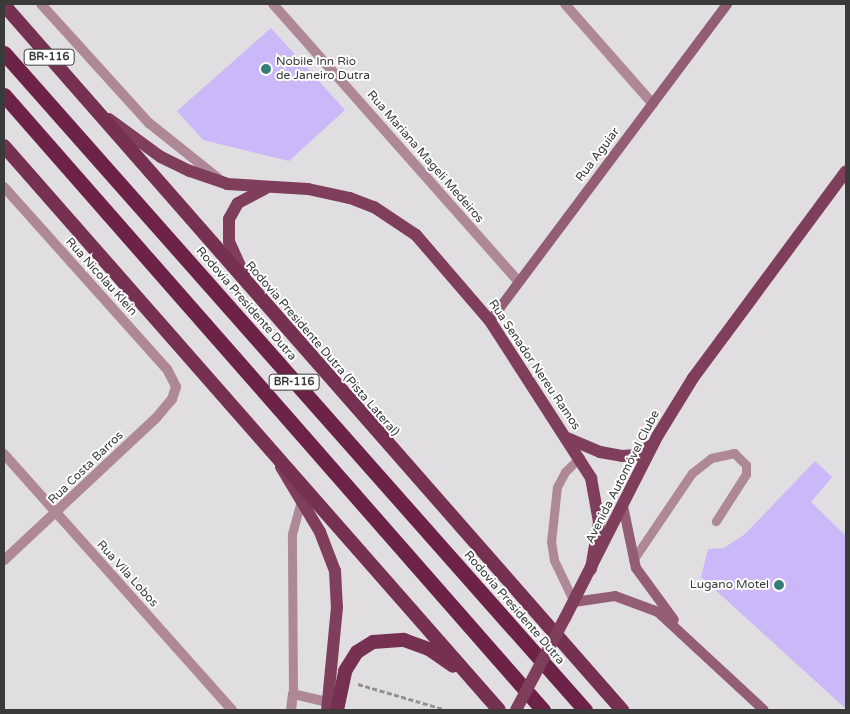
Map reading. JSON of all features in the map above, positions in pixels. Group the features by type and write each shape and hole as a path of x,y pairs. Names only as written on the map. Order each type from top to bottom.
{"highway":[{"name":"Rodovia Presidente Dutra (Pista Lateral)","path":"4,4 254,294 622,710"},
{"name":"Rodovia Presidente Dutra","path":"4,53 585,710"},
{"name":"BR-116","path":"4,95 543,710"},
{"path":"4,146 260,433 499,710"},
{"path":"331,708 350,660 365,646 396,639 429,649 472,680"}],"main road":[{"name":"Rua Aguiar","path":"490,321 518,281 727,4"},
{"path":"94,109 161,157 227,184"},
{"name":"Avenida Automóvel Clube","path":"516,710 574,602 658,435 736,316 846,171"},
{"name":"Rua Senador Nereu Ramos","path":"227,184 264,189 308,189 350,198 396,220 433,254 490,321 580,457 591,478 598,506 598,541 591,569"},
{"name":"Rua Senador Nereu Ramos","path":"254,294 234,255 228,229 238,203 264,189"},
{"path":"260,433 301,500 330,553 337,586 331,708"},
{"path":"567,438 600,452 631,456 644,452 658,435"},
{"path":"623,506 633,560 647,586 682,631"},
{"path":"574,602 593,597 627,598 658,612 682,631 764,710"}],"street":[{"name":"Rua Senador Nereu Ramos","path":"41,4 148,123 227,184"},
{"name":"Rua Mariana Mageli Medeiros","path":"273,4 518,281"},
{"path":"566,4 653,104"},
{"name":"Rua Nicolau Klein","path":"4,187 167,369 176,387"},
{"name":"Rua Costa Barros","path":"4,560 56,514 168,405 176,387"},
{"name":"Rua Vila Lobos","path":"4,454 232,710"},
{"path":"291,710 293,694 331,708"}],"lane":[{"path":"633,560 692,473 711,458 734,453 746,464 746,474 716,521"},
{"path":"574,602 554,560 551,542 557,487 565,472 580,457"},
{"path":"293,694 292,534 301,500"}],"path":[{"path":"343,680 447,710"}],"building":[{"name":"Nobile Inn Rio de Janeiro Dutra","path":"271,28 345,110 289,161 203,140 177,111"},
{"name":"Lugano Motel","path":"815,461 832,477 811,502 846,536 846,709 701,577 708,549 724,548 745,534"}],"place":[{"name":"Nobile Inn Rio de Janeiro Dutra","path":"266,69"},
{"name":"Lugano Motel","path":"779,585"}]}
